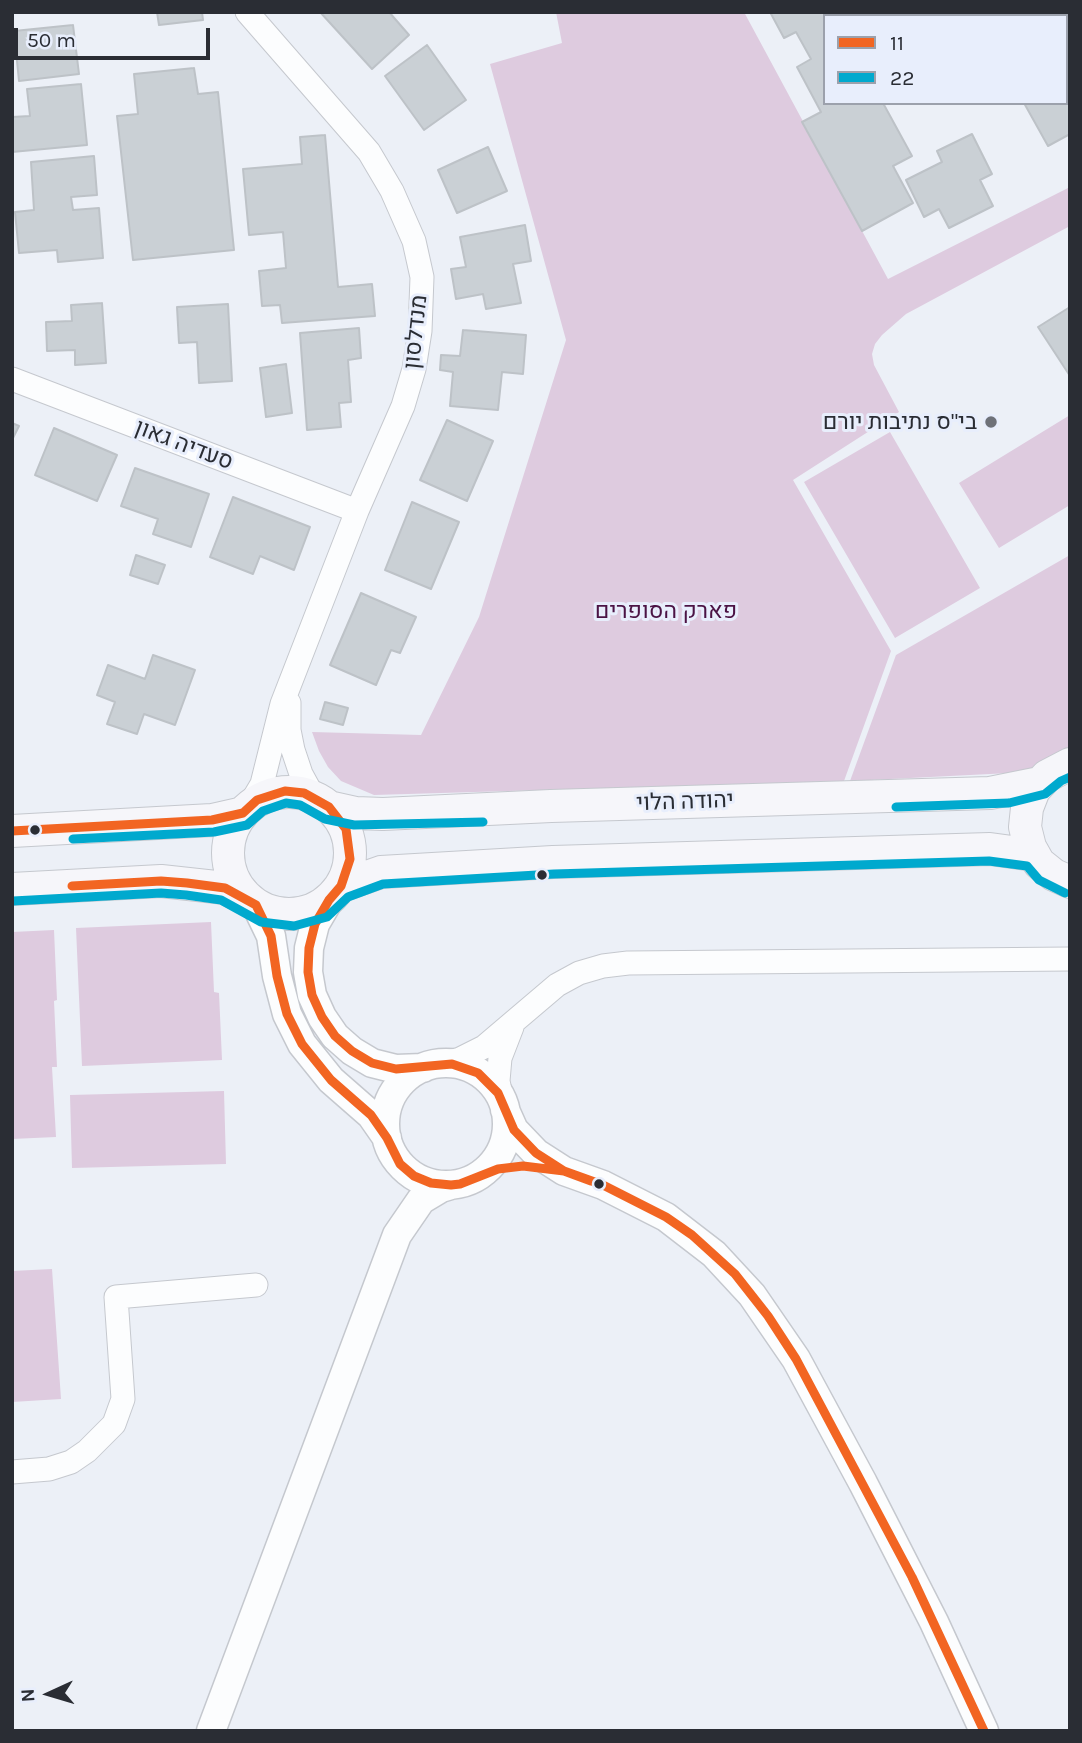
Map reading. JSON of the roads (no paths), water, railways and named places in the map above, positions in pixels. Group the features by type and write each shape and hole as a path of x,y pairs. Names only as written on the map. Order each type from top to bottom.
{"main road":[{"path":"1070,764 1054,770 1040,783 1030,799 1025,817 1027,837 1034,855 1046,870 1070,883"},
{"name":"יהודה הלוי","path":"321,801 356,813 383,814 990,793 1040,783"},
{"path":"12,831 212,820 246,809 275,793 295,791 321,801 346,829 350,849 349,868 335,893"},
{"path":"246,809 230,837 228,857 232,876 253,902"},
{"path":"12,889 161,881 225,888 274,913 293,914 312,910 335,893 381,872 553,862 990,849 1034,855"}],"street":[{"name":"מנדלסון","path":"246,809 262,784 273,736 290,685 357,511 403,406 414,369 420,331 422,277 414,241 392,191 369,152 247,12"},
{"name":"סעדיה גאון","path":"12,379 357,511"},
{"name":"מנדלסון","path":"290,685 288,713 293,750 301,774 321,801"},
{"path":"335,893 316,924 309,948 308,972 312,995 335,1036 372,1063 396,1069 461,1065 478,1073 492,1085 514,1130 542,1158 564,1171 603,1185 666,1217 715,1254 752,1295 796,1359 934,1622 984,1731"},
{"path":"253,902 271,936 277,976 288,1014 302,1044 331,1080 371,1115 414,1176 431,1183 451,1185"},
{"path":"397,1235 401,1197 386,1119 391,1100 407,1078 433,1066 460,1059 484,1047 546,993 591,969 615,964 1070,959"},
{"path":"478,1176 492,1164 502,1148 507,1130 498,1081 500,1058 507,1035 516,1020"},
{"path":"211,1731 397,1235 421,1200 441,1188 514,1166 564,1171"},
{"path":"12,1472 49,1469 71,1462 87,1451 114,1424 123,1399 116,1297 256,1284"}],"place":[{"name":"בי\"ס נתיבות יורם","path":"991,422"}],"park label":[{"name":"פארק הסופרים","path":"666,611"}]}
